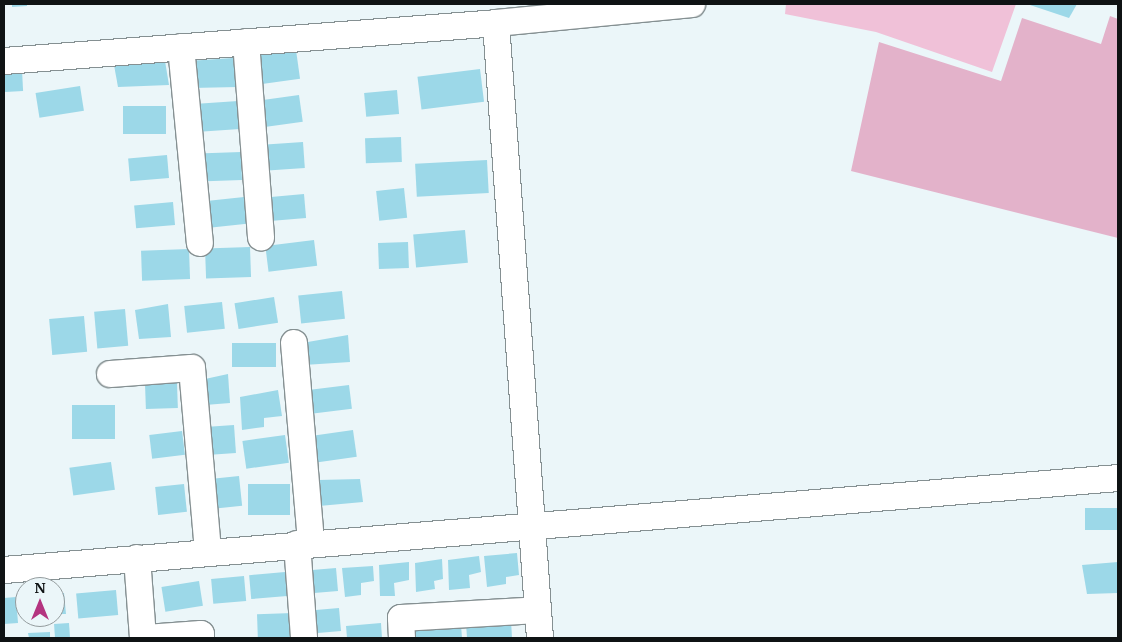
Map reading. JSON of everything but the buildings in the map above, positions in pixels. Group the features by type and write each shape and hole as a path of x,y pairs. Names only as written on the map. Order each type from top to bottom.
{"street":[{"path":"4,60 496,23 692,4"},
{"path":"496,23 534,526 540,638"},
{"path":"246,42 261,237"},
{"path":"181,47 200,243"},
{"path":"294,342 304,544 304,638"},
{"path":"110,374 192,368 208,551"},
{"path":"4,570 208,551 1118,478"},
{"path":"137,558 145,638 201,634 201,638"},
{"path":"402,638 400,618 538,610"}],"shaded area":[{"path":"786,4 1016,4 992,72 876,32 785,14"},
{"path":"1110,16 1118,19 1118,238 851,171 879,42 1001,81 1022,18 1101,44"}]}
